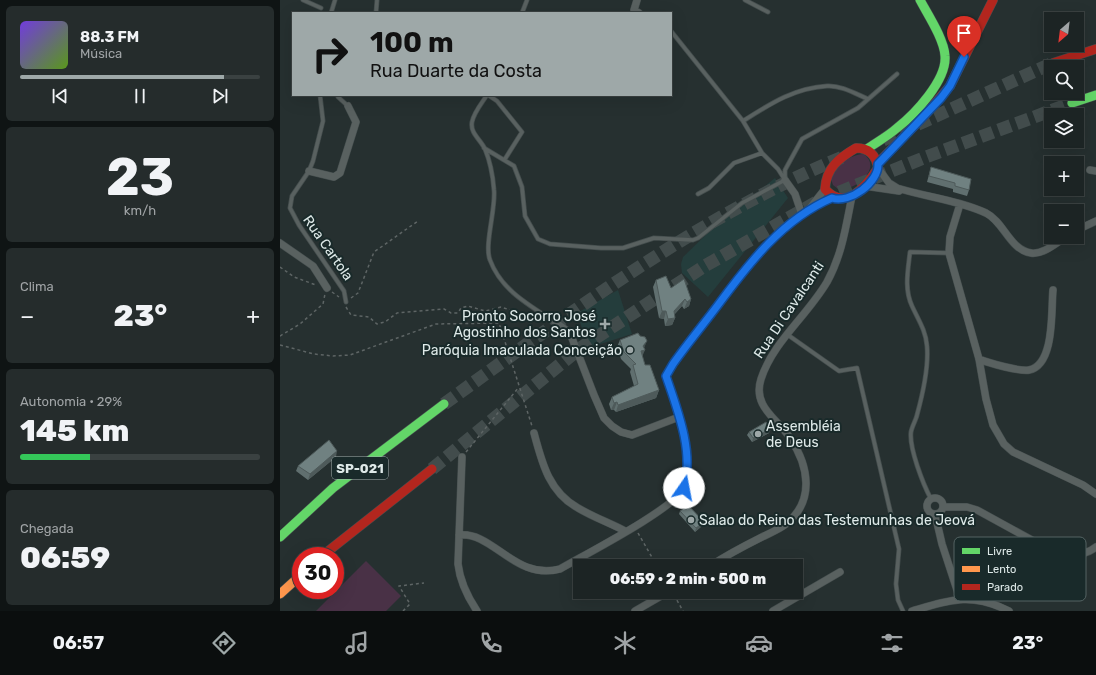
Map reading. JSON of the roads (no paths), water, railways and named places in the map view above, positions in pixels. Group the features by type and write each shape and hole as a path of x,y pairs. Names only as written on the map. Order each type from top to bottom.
{"main road":[{"path":"867,149 898,128 931,93 941,76 945,56 939,38 920,0"},
{"path":"878,166 873,154 867,149 856,148 836,161 827,173 825,189 832,198 838,200 852,196 865,186 878,166 950,86 993,0"},
{"path":"1064,60 1096,49"},
{"path":"1072,102 1096,95"},
{"name":"SP-021","path":"280,536 334,488 444,404"},
{"name":"SP-021","path":"333,547 432,469"},
{"path":"280,594 292,583"}],"street":[{"path":"637,0 637,12"},
{"path":"309,171 334,177 338,175 356,122 348,106"},
{"path":"878,166 888,183 907,191"},
{"path":"785,180 795,194 805,213"},
{"path":"865,186 907,191 960,204 986,214 995,220 1021,250 1030,253 1038,254 1054,244"},
{"path":"805,213 825,189"},
{"name":"Rua Di Cavalcanti","path":"723,559 786,524 803,504 807,490 806,468 790,437 772,419 759,396 760,381 768,361 827,282 840,255 852,196"},
{"path":"459,536 473,536 526,567 550,572 560,569 626,531 668,505 676,498 684,488 688,463 679,417 666,376 750,262 766,244 805,213 832,198"},
{"path":"960,204 950,237 949,253 979,359 986,399 993,425 1004,444 1013,452 1083,485 1096,494"},
{"path":"1084,227 1096,221"},
{"path":"280,243 313,266 327,288"},
{"path":"979,359 1024,370 1030,370 1038,366 1044,358 1049,346 1053,290"},
{"path":"554,322 570,332 604,418 612,426 621,432 632,435 679,417"},
{"path":"534,433 542,463 548,478 557,492 579,509 626,531"},
{"path":"462,457 459,536 457,551 460,577 477,611"},
{"path":"943,508 940,500 937,498 931,499 927,504 927,509 930,513 934,514 954,581"},
{"path":"934,514 941,511 943,508 967,507 977,510 1026,537"},
{"path":"1086,553 1096,547"},
{"path":"773,611 840,572"},
{"path":"635,611 656,599"},
{"path":"912,611 954,600"},
{"path":"976,601 984,602 1009,611"}],"lane":[{"path":"303,0 321,8"},
{"path":"331,12 335,0"},
{"path":"376,12 377,0"},
{"path":"522,12 527,0"},
{"path":"745,0 768,12"},
{"path":"672,32 743,121 762,153 778,169 785,180"},
{"path":"785,180 785,170 802,139 858,108 897,74"},
{"path":"743,121 787,94 828,86 850,91 868,99"},
{"name":"Rua Cartola","path":"320,96 322,121 309,171 295,190 290,202 290,208 299,225 344,291 346,302"},
{"path":"338,96 348,106"},
{"path":"486,96 472,122 472,130 484,148 490,165 494,190 488,248 489,259 508,289 519,299 554,322"},
{"path":"489,96 497,101 522,132 505,159"},
{"path":"484,148 505,159 514,166 522,187 525,216 538,239 550,244 601,248 623,248 644,240 662,237 693,240 698,238 742,203 785,180"},
{"path":"698,194 709,188 734,163 762,153"},
{"path":"931,499 919,471 911,432 923,387 928,359 925,333 911,305 907,275 910,252 949,253"},
{"path":"788,335 839,371 857,368 899,549 896,584 898,600 904,611"}],"tunnel":[{"path":"883,140 1044,67"},
{"path":"432,469 579,349 703,267 820,200 926,157 1072,103"},
{"path":"444,404 588,301 688,236 739,207 792,180 845,156"}],"place":[{"name":"Pronto Socorro José Agostinho dos Santos","path":"605,324"},
{"name":"Paróquia Imaculada Conceição","path":"630,350"},
{"name":"Assembléia de Deus","path":"758,434"},
{"name":"Salao do Reino das Testemunhas de Jeová","path":"691,520"}]}
